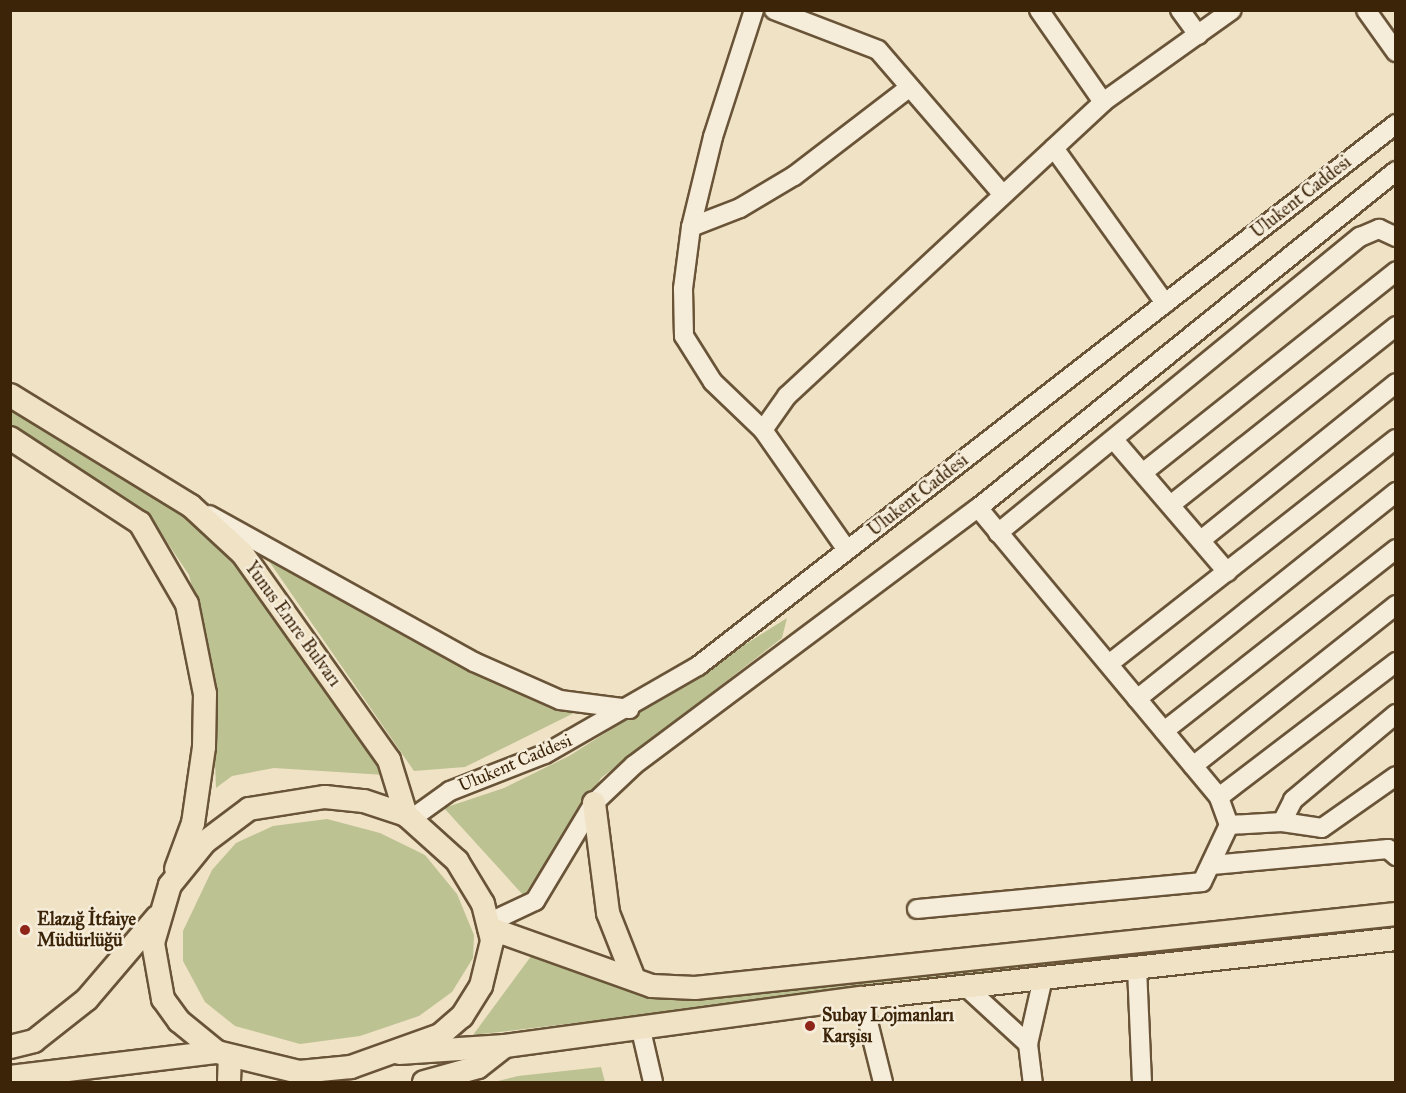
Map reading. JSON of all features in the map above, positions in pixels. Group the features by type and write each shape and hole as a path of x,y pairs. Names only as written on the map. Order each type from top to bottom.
{"main road":[{"name":"Yunus Emre Bulvarı","path":"10,395 191,506 277,595 389,760 408,817"},
{"path":"10,438 140,523 188,604 205,694 204,747 193,823 158,916 153,943 163,999 179,1022 223,1054 229,1083"},
{"path":"10,1077 67,1078 223,1054 299,1072 346,1075 440,1035 462,1016 481,986 492,941 489,926 457,861 408,817 364,801 325,797 249,809 205,842 170,885"},
{"path":"594,803 608,913 634,979"},
{"path":"489,926 634,979 696,988 1395,914"},
{"path":"10,1047 34,1041 87,999 158,916"},
{"path":"399,1053 504,1046 862,998 1395,939"},
{"path":"424,1083 478,1067 504,1046"}],"street":[{"path":"754,10 713,136 691,227 684,336 713,382 763,430 847,550"},
{"path":"774,10 878,50 1003,195"},
{"path":"1039,10 1103,102"},
{"path":"1180,10 1198,35"},
{"path":"763,430 787,396 1103,102 1232,10"},
{"path":"1366,10 1395,52"},
{"path":"691,227 740,208 794,176 910,87"},
{"name":"Ulukent Caddesi","path":"408,817 450,791 545,754 628,709 698,666 1395,124"},
{"path":"1054,148 1165,303"},
{"path":"489,926 535,901 594,803 716,701 978,508 1395,171"},
{"path":"998,532 1114,440 1360,237 1379,229 1395,237"},
{"path":"1145,471 1395,271"},
{"path":"1173,503 1395,326"},
{"path":"1201,540 1395,383"},
{"path":"1110,663 1395,439"},
{"path":"1114,440 1173,503 1227,572"},
{"path":"1137,699 1395,492"},
{"path":"191,506 474,662 560,700 628,709"},
{"path":"917,909 1167,888 1202,882 1229,825 1219,797 1110,663 978,508"},
{"path":"1164,731 1395,549"},
{"path":"1193,766 1395,605"},
{"path":"1219,797 1395,662"},
{"path":"1282,822 1293,800 1395,714"},
{"path":"1229,825 1282,822 1322,828 1350,814 1395,776"},
{"path":"1212,865 1388,849 1395,856"},
{"path":"1137,968 1142,1083"},
{"path":"1033,1083 1028,1044 1043,978"},
{"path":"965,986 1028,1044"},
{"path":"862,998 883,1083"},
{"path":"640,1026 653,1083"}],"green space":[{"path":"10,405 181,509 218,542 267,599 385,775 274,768 232,776 216,788 211,657 189,575 159,530 129,501 11,426"},
{"path":"264,554 580,710 465,767 414,771"},
{"path":"787,618 782,638 601,778 524,896 444,808 504,788 569,756"},
{"path":"327,819 380,833 425,855 457,894 474,935 473,958 452,992 419,1016 360,1036 300,1044 235,1026 205,1002 183,961 183,931 212,870 236,843 273,826"},
{"path":"1261,936 1264,942 473,1035 537,948 630,988"},
{"path":"601,1067 605,1082 494,1082 518,1076"}],"place":[{"name":"Elazığ İtfaiye Müdürlüğü","path":"25,930"},
{"name":"Subay Lojmanları Karşısı","path":"810,1026"}]}
